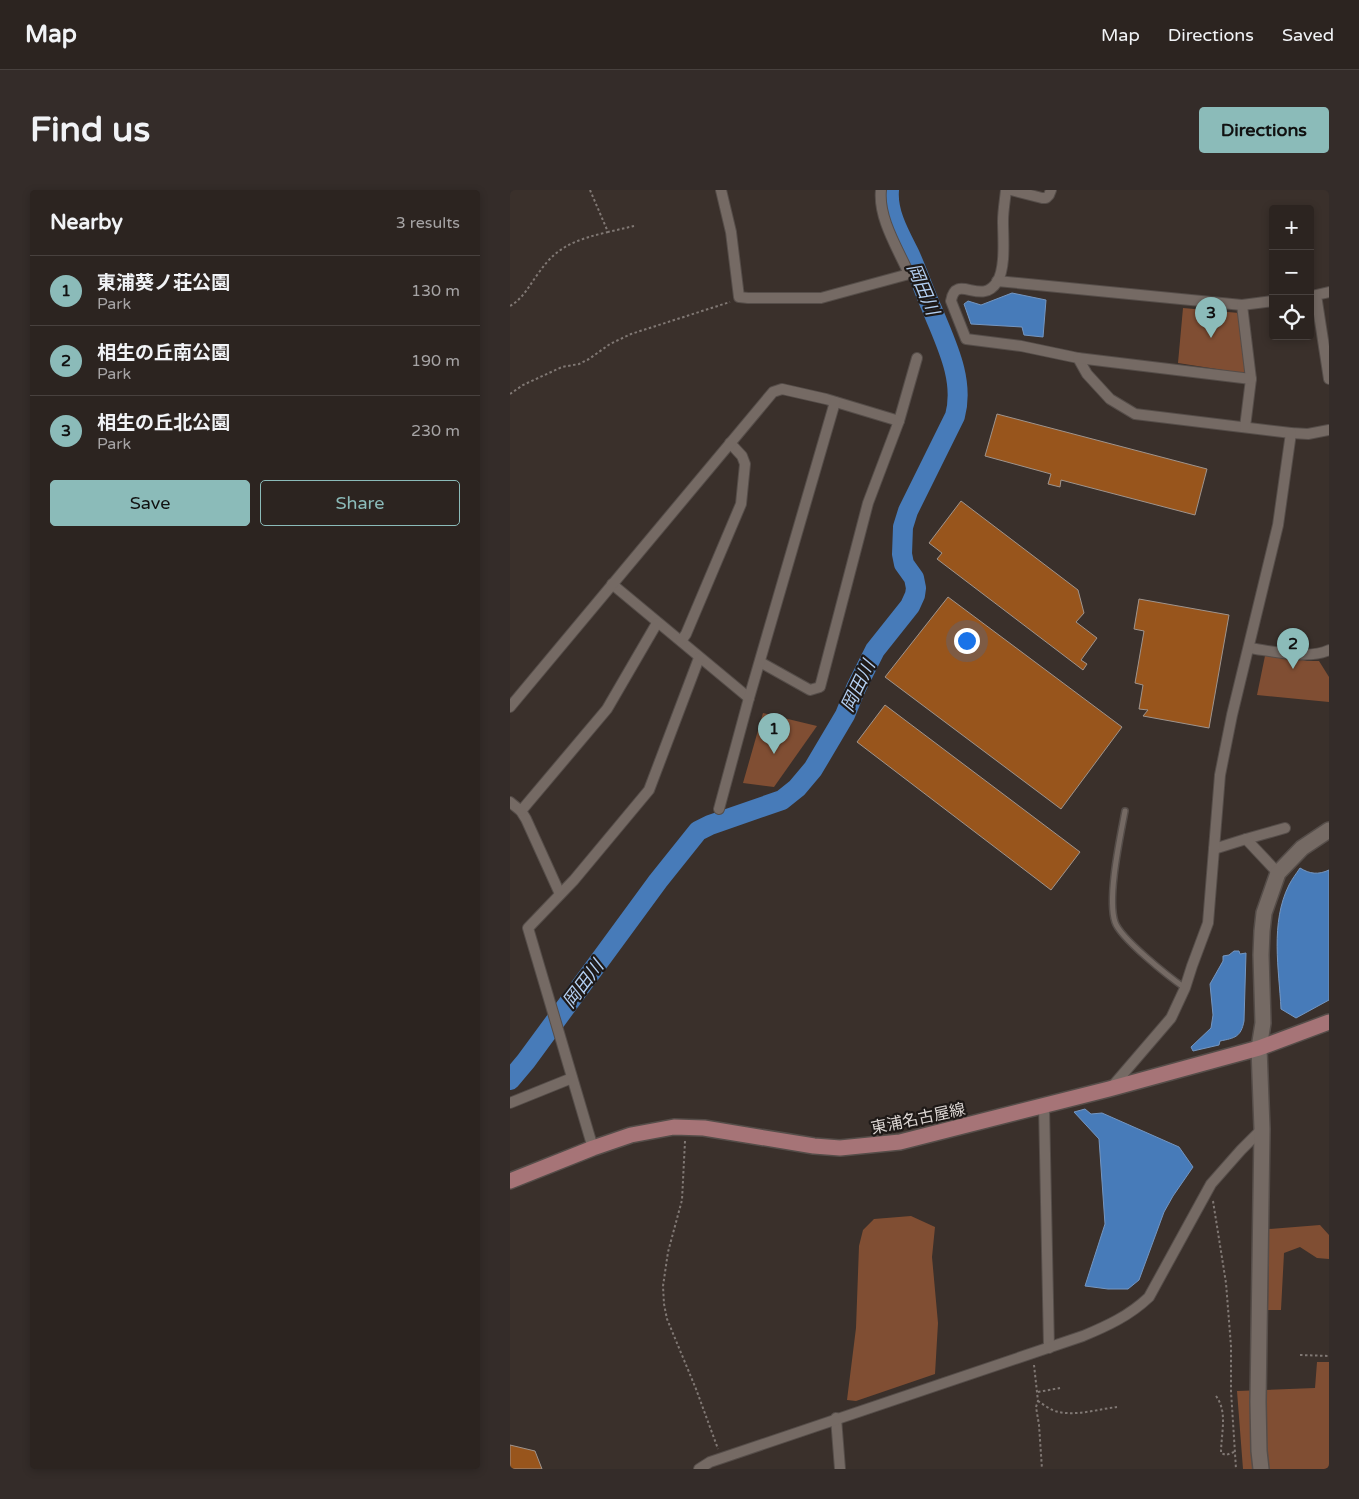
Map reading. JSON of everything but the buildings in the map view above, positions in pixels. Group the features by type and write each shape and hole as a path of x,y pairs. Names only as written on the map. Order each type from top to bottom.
{"main road":[{"name":"東浦名古屋線","path":"510,1180 631,1135 674,1127 731,1132 814,1146 840,1148 900,1142 1109,1089 1259,1048 1329,1022"}],"street":[{"path":"721,190 731,232 739,297 748,298 821,298 909,274 883,216 881,190"},
{"path":"1006,190 1002,262 998,281 986,291 980,293 959,288 955,291 951,301 966,339 1021,346 1078,358 1251,379"},
{"path":"1011,190 1042,198 1046,198 1051,190"},
{"path":"998,281 1242,305 1269,302"},
{"path":"1314,295 1329,292"},
{"path":"1314,300 1329,379"},
{"path":"1242,305 1251,379 1244,427"},
{"path":"760,662 810,690 820,687 868,503 899,421 917,358"},
{"path":"1078,358 1087,374 1110,400 1135,414 1291,433 1308,434 1329,430"},
{"path":"510,707 773,392 782,389 899,421"},
{"path":"720,809 749,698 835,402"},
{"path":"1109,1089 1171,1018 1185,988 1208,923 1220,775 1232,716 1278,525 1291,433"},
{"path":"681,641 686,634 741,504 745,464 742,456 730,443"},
{"path":"612,584 749,698"},
{"path":"521,811 607,708 657,623"},
{"path":"1249,648 1307,655 1321,654 1329,650"},
{"path":"593,1148 528,928 574,880 650,790 699,658"},
{"path":"510,802 521,811 560,894"},
{"path":"1214,848 1285,828"},
{"path":"1261,1469 1258,1402 1262,1129 1259,1048 1263,1023 1262,931 1264,913 1278,873 1302,848 1329,830"},
{"path":"1246,839 1278,873"},
{"path":"510,1103 572,1078"},
{"path":"1044,1105 1049,1348"},
{"path":"699,1469 710,1462 836,1418 1049,1348 1109,1325 1136,1309 1149,1297 1211,1184 1240,1150 1262,1129"},
{"path":"836,1418 840,1469"}],"lane":[{"path":"1125,811 1112,897 1112,913 1115,924 1121,934 1172,979 1185,988"}],"path":[{"path":"590,190 608,232"},
{"path":"510,306 518,301 548,261 564,247 590,237 634,226"},
{"path":"510,394 523,385 562,367 579,364 610,344 631,334 733,301 739,297"},
{"path":"685,1127 682,1200 668,1252 663,1286 664,1304 667,1319 722,1458"},
{"path":"1211,1184 1226,1283 1231,1346 1231,1391 1236,1469"},
{"path":"1033,1353 1042,1469"},
{"path":"1300,1355 1329,1356"},
{"path":"1037,1392 1060,1388"},
{"path":"1216,1396 1221,1402 1224,1420 1221,1453 1226,1455 1235,1452"},
{"path":"1038,1401 1057,1412 1066,1413 1117,1407"}],"shaded area":[{"path":"1183,308 1239,313 1246,371 1242,373 1178,363"},
{"path":"1266,651 1307,661 1319,661 1329,677 1329,702 1257,695"},
{"path":"763,713 817,726 774,787 743,783"},
{"path":"911,1216 935,1227 932,1257 938,1323 935,1374 856,1401 847,1400 856,1328 859,1246 863,1230 874,1219"},
{"path":"1320,1225 1329,1235 1329,1259 1317,1258 1300,1247 1284,1253 1281,1310 1268,1310 1269,1229"},
{"path":"1317,1362 1329,1362 1329,1469 1243,1469 1237,1391 1315,1388"}],"water":[{"path":"1012,293 1046,300 1043,337 1024,335 1022,327 971,324 964,304 968,301 981,305"},
{"path":"1300,868 1314,873 1329,870 1329,1000 1296,1018 1281,1009 1277,946 1279,915 1283,900 1290,883"},
{"path":"1234,951 1239,951 1240,954 1246,953 1244,1021 1241,1030 1233,1038 1220,1041 1219,1045 1193,1051 1191,1047 1211,1028 1213,1015 1210,984 1223,961 1223,956 1229,955"},
{"path":"1085,1109 1091,1114 1102,1113 1179,1147 1193,1167 1164,1212 1139,1280 1128,1289 1085,1286 1105,1224 1099,1139 1074,1112"}],"waterway":[{"name":"岡田川","path":"510,1080 658,881 698,831 782,800 797,788 813,769 845,715 875,650 910,606 915,595 914,578 904,564 902,554 903,527 908,511 955,416 957,388 956,375 948,348 892,215 889,190"}],"place":[{"name":"相生の丘北公園","path":"1211,338"},
{"name":"相生の丘南公園","path":"1293,669"},
{"name":"東浦葵ノ荘公園","path":"774,754"}]}
